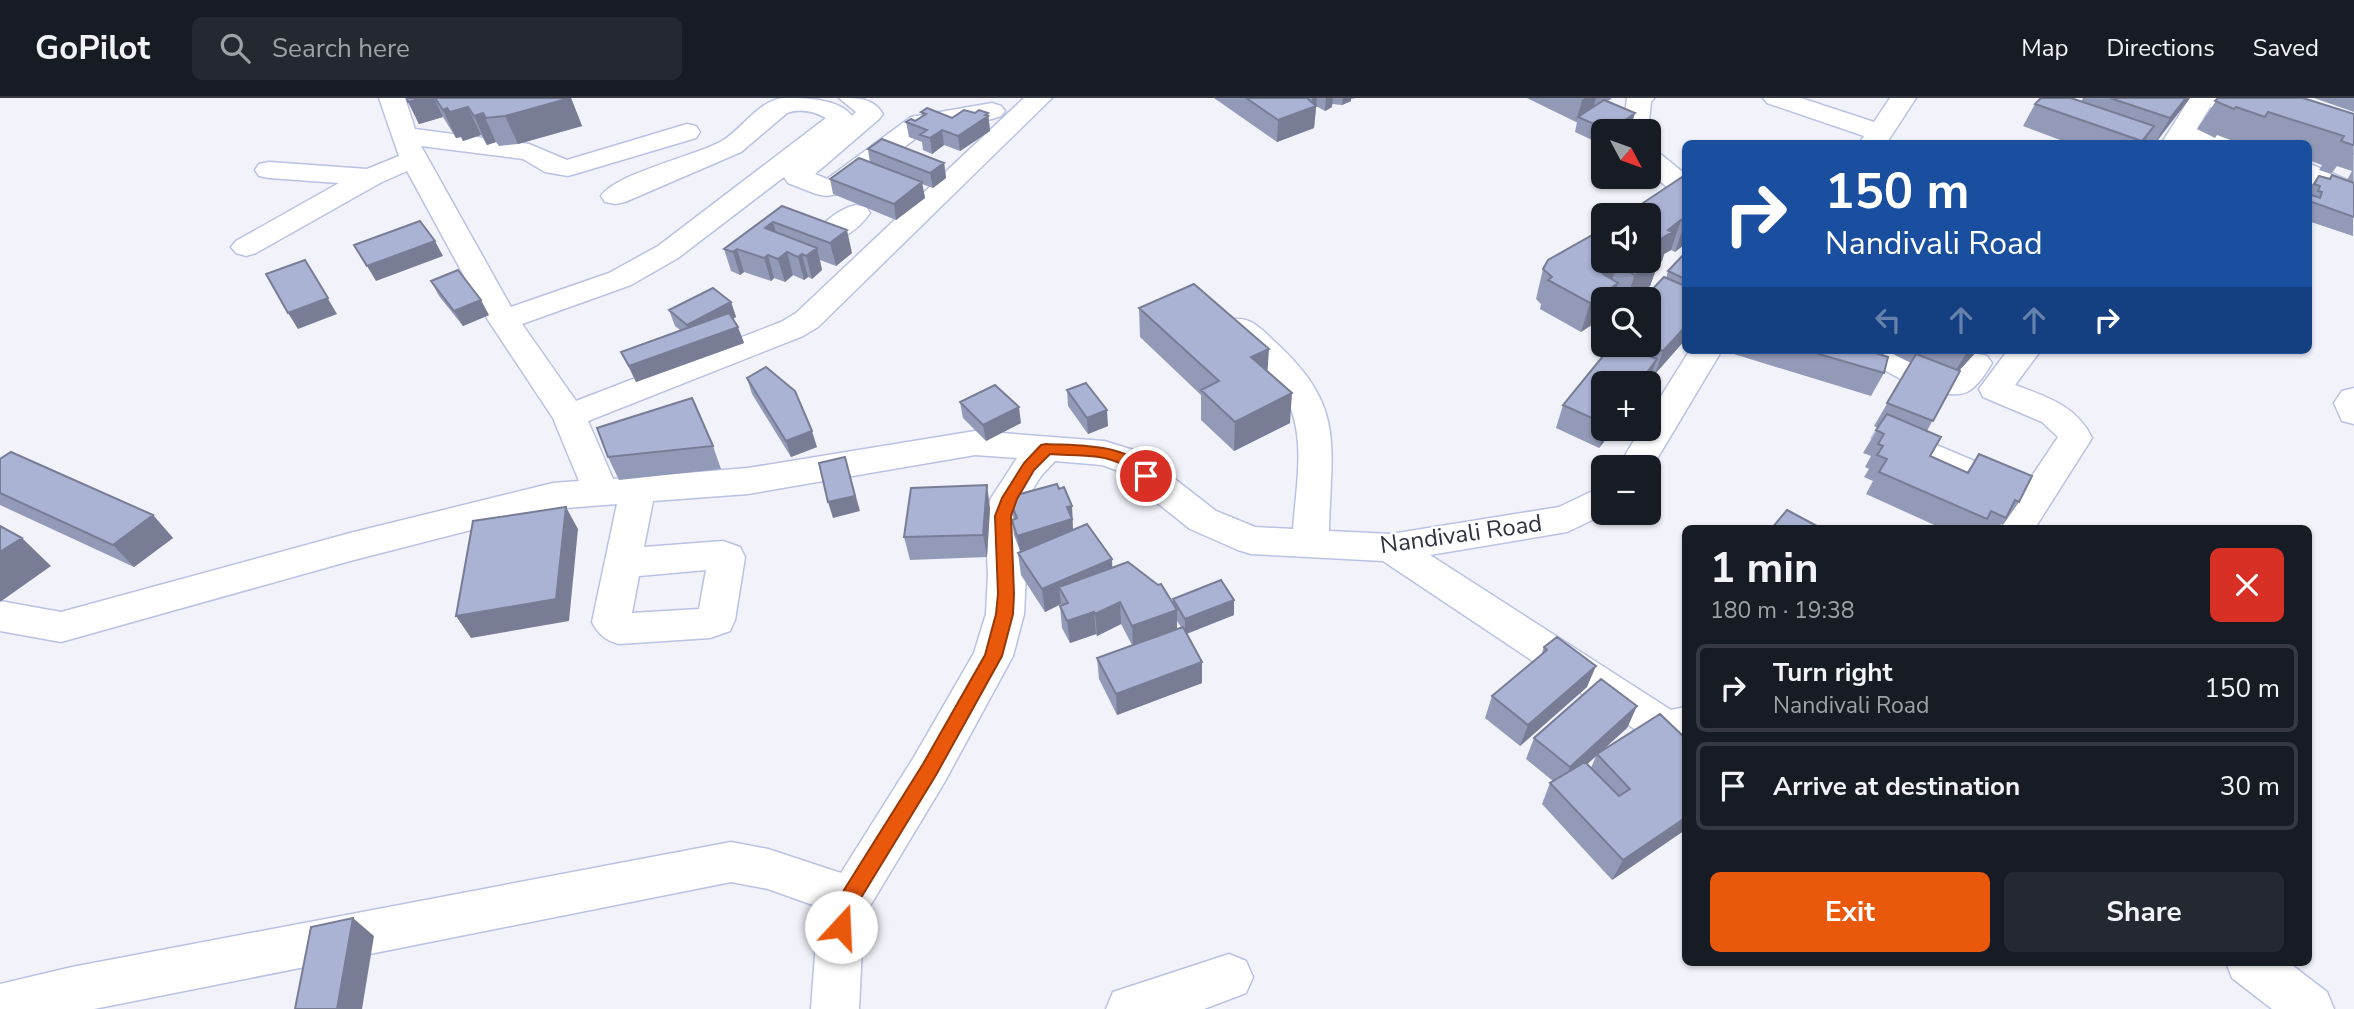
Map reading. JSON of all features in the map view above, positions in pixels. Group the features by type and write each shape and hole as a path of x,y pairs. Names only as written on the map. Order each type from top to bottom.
{"street":[{"path":"392,98 409,147 503,320 614,484 623,563"},
{"path":"852,98 862,103 870,114 799,173 798,177 826,188 834,187 920,123 1003,116"},
{"path":"966,98 1003,116"},
{"path":"569,416 792,329 821,309 1003,116 1039,98"},
{"path":"1637,119 1638,101 1642,98"},
{"path":"1776,98 1876,138 1903,98"},
{"path":"2197,140 2178,137 2205,98 2354,145"},
{"path":"503,320 620,279 668,251 835,125 840,117 833,111 805,102 791,103 778,108 733,146 615,196"},
{"path":"246,247 370,177 409,147 460,145 529,152 555,166 568,167 687,132"},
{"path":"1661,168 1682,185"},
{"path":"269,170 370,177"},
{"path":"2312,174 2354,192"},
{"path":"856,213 817,230 878,251"},
{"path":"1239,327 1275,359 1297,388 1311,413 1315,437 1311,543"},
{"path":"1643,455 1704,354"},
{"path":"1884,354 1934,381 1950,386 1957,383 1976,363"},
{"path":"1889,438 1946,475 2026,515 2075,438 2073,429 2063,418 1995,389 2022,354"},
{"path":"2354,399 2351,403 2354,413"},
{"name":"Nandivali Road","path":"614,484 748,481 975,443 1104,453 1128,461 1203,520 1226,532 1251,540 1391,548 1567,519 1591,506"},
{"path":"835,1009 841,927 850,897 929,769 993,656 1004,614 1007,574 1003,516 1009,498 1029,467 1046,449"},
{"path":"0,616 61,627 350,547 553,496 614,484 677,510"},
{"path":"1391,548 1666,729 1682,725"},
{"path":"0,1008 72,990 731,862 768,869 850,897"},
{"path":"2254,966 2310,1009"},
{"path":"1130,1009 1229,977"}],"building":[{"path":"435,98 570,98 505,116 486,118 483,113 474,116 468,107 450,112 447,108 443,110"},
{"path":"1246,98 1307,98 1316,106 1278,120"},
{"path":"2041,98 2071,98 2154,126 2143,140 2139,140 2035,104"},
{"path":"2110,98 2186,98 2170,118"},
{"path":"2218,98 2303,98 2354,114 2354,144 2341,141 2344,136 2268,112 2265,117 2236,107 2234,109 2215,101"},
{"path":"1604,100 1635,113 1627,119 1591,119 1591,123 1578,117"},
{"path":"927,108 952,118 964,110 975,113 979,110 988,113 985,115 988,116 958,136 942,130 930,138 920,135 927,130 906,122 911,119 915,121 926,114 921,112"},
{"path":"882,139 944,163 930,173 868,149"},
{"path":"859,158 922,182 894,204 830,179"},
{"path":"2332,175 2354,183 2354,217 2312,202 2312,195 2320,198 2322,192 2318,191 2320,186 2314,184 2319,176 2330,179"},
{"path":"1682,177 1682,220 1668,230 1672,232 1661,239 1661,203 1643,203"},
{"path":"782,206 847,230 830,243 773,222 765,228 817,248 806,256 802,254 798,257 787,252 778,259 768,255 764,258 737,249 733,252 724,249"},
{"path":"420,221 435,241 367,266 354,245"},
{"path":"1591,236 1591,273 1605,273 1618,283 1612,287 1591,287 1590,303 1548,280 1552,277 1543,269 1548,260"},
{"path":"1682,256 1682,278 1668,271"},
{"path":"305,260 328,298 288,313 266,274"},
{"path":"458,270 481,300 454,311 431,281"},
{"path":"1664,277 1682,285 1682,330 1663,351 1661,287 1654,287"},
{"path":"1194,284 1269,349 1251,357 1292,393 1235,422 1201,390 1219,381 1139,308"},
{"path":"713,288 731,302 687,325 669,310"},
{"path":"729,313 738,327 629,366 621,352"},
{"path":"1819,354 1879,354 1888,357 1884,373"},
{"path":"1916,354 1960,371 1933,421 1887,403"},
{"path":"1602,357 1657,359 1648,371 1591,371 1591,418 1563,405"},
{"path":"766,367 795,391 812,431 786,441 747,378"},
{"path":"1086,383 1107,410 1087,418 1067,390"},
{"path":"995,385 1019,407 983,425 960,402"},
{"path":"692,398 713,446 608,457 597,428"},
{"path":"1887,414 1941,437 1930,456 1968,473 1979,454 2032,476 2019,502 2015,500 2006,518 1991,511 1987,519 1879,472 1887,459 1877,455 1883,446 1878,444 1884,434 1876,430"},
{"path":"11,452 153,515 113,545 0,493 0,459"},
{"path":"845,457 855,496 828,502 819,463"},
{"path":"1057,484 1059,489 1064,487 1072,506 1067,507 1072,519 1017,536 1012,520 1017,518 1009,497"},
{"path":"987,485 983,535 904,537 911,488"},
{"path":"566,507 556,599 456,616 473,521"},
{"path":"1787,510 1815,525 1774,525"},
{"path":"1087,524 1112,559 1042,589 1018,553"},
{"path":"0,526 22,538 0,552"},
{"path":"1128,562 1158,585 1161,584 1177,610 1132,626 1120,602 1095,614 1094,612 1067,621 1060,606 1068,603 1059,587"},
{"path":"1221,580 1234,600 1185,619 1173,599"},
{"path":"1183,627 1202,662 1116,694 1097,658"},
{"path":"1557,637 1596,666 1528,725 1492,696 1547,650 1544,647"},
{"path":"1601,679 1637,706 1570,767 1534,738"},
{"path":"1660,714 1682,735 1682,820 1623,860 1550,783 1585,762 1619,796 1630,789 1597,754"},
{"path":"353,918 337,1009 295,1009 311,927"}],"route":[{"path":"841,927 850,897 929,769 993,656 1004,614 1006,594 1003,516 1009,498 1029,467 1046,449 1080,451 1104,453 1128,461 1146,476"}]}
